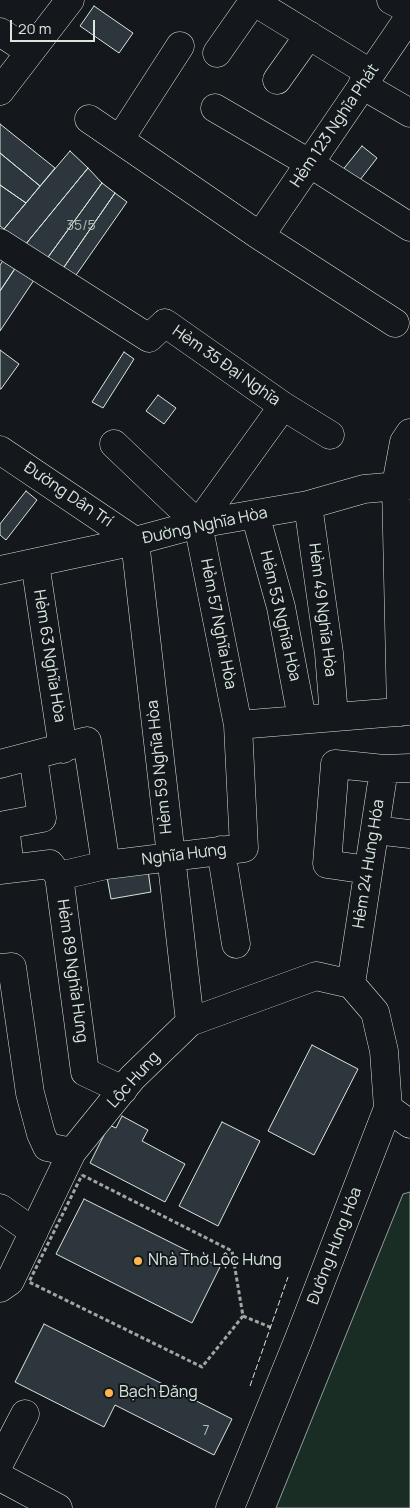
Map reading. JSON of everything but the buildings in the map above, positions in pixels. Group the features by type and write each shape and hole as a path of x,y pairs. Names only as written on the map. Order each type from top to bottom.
{"street":[{"path":"0,91 70,0"},
{"path":"217,53 254,0 309,35 410,113"},
{"path":"391,0 410,10"},
{"name":"Hẻm 123 Nghĩa Phát","path":"260,236 410,16"},
{"path":"0,32 30,52"},
{"path":"277,80 309,35"},
{"path":"120,139 180,46"},
{"path":"215,108 309,163 410,228"},
{"path":"89,119 260,236 395,323"},
{"name":"Hẻm 35 Đại Nghĩa","path":"0,243 149,338 165,322 283,406 330,435"},
{"path":"114,444 198,524 283,406"},
{"path":"238,725 334,716 405,712 403,485 404,442 410,433"},
{"name":"Đường Dân Trí","path":"0,450 135,541"},
{"name":"Đường Nghĩa Hòa","path":"0,570 135,541 198,524 308,505 364,489 403,485"},
{"name":"Hẻm 49 Nghĩa Hòa","path":"308,505 328,653 334,716"},
{"name":"Hẻm 53 Nghĩa Hòa","path":"255,514 281,607 302,719"},
{"name":"Hẻm 57 Nghĩa Hòa","path":"198,524 238,725"},
{"name":"Hẻm 59 Nghĩa Hòa","path":"135,541 190,1022"},
{"name":"Hẻm 63 Nghĩa Hòa","path":"35,563 63,749"},
{"name":"Nghĩa Hưng","path":"106,866 170,856 244,848 238,725"},
{"path":"0,764 63,749 87,741 106,866"},
{"path":"33,756 42,818 5,825 5,869 50,864 59,876"},
{"path":"368,870 327,864 335,764 397,768"},
{"name":"Hẻm 24 Hưng Hóa","path":"351,984 375,830 397,768"},
{"path":"375,830 410,834"},
{"path":"221,850 236,944"},
{"name":"Hẻm 89 Nghĩa Hưng","path":"106,866 59,876 85,1072 123,1090"},
{"path":"0,968 12,967 30,1093 41,1134 47,1147 72,1152"},
{"name":"Lộc Hưng","path":"0,1288 10,1281 72,1152 132,1078 190,1022 316,976 351,984"},
{"name":"Đường Hưng Hóa","path":"230,1508 298,1341 388,1108 384,1051 375,1012 351,984"},
{"path":"388,1108 410,1124"},
{"path":"0,1208 34,1232"},
{"path":"0,1462 25,1414"},
{"path":"0,1477 58,1508"}],"path":[{"path":"82,1174 232,1251 243,1316 202,1367 29,1282 82,1174"}],"green space":[{"path":"410,1192 410,1508 276,1508 403,1194"}],"fence":[{"path":"250,1386 288,1277"}],"place":[{"name":"Nhà Thờ Lộc Hưng","path":"138,1261"},
{"name":"Bạch Đăng","path":"109,1393"}]}
